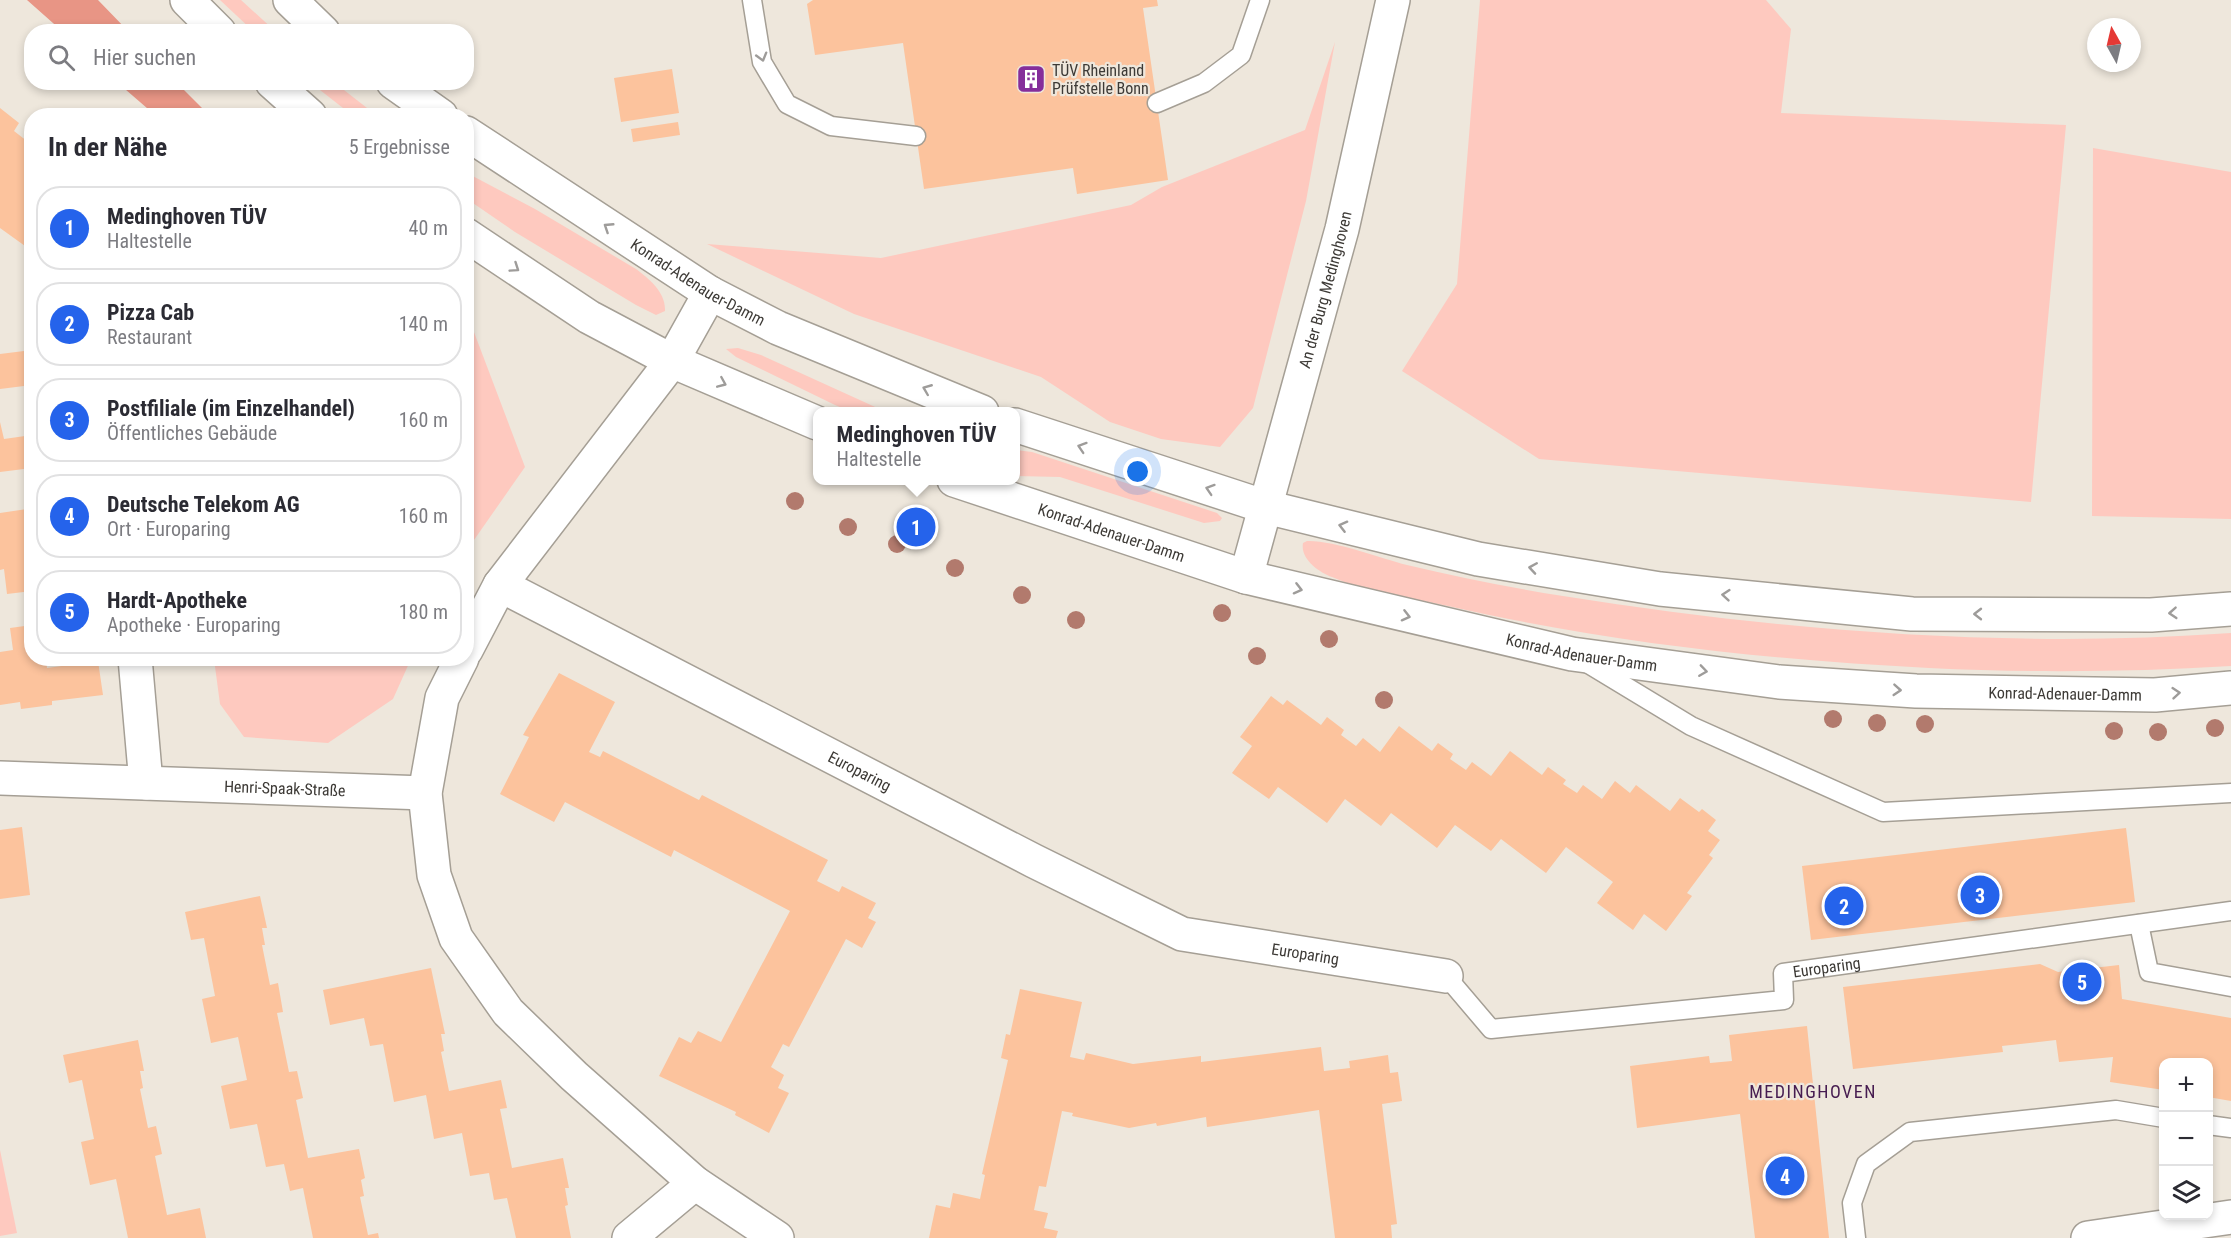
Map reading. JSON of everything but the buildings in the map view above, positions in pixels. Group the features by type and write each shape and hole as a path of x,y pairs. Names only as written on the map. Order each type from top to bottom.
{"main road":[{"path":"188,0 211,24"},
{"path":"290,0 315,24"},
{"name":"An der Burg Medinghoven","path":"1246,577 1342,229 1393,0"},
{"path":"281,90 301,108"},
{"path":"404,90 430,108"},
{"name":"Konrad-Adenauer-Damm","path":"474,138 710,293 778,328 972,407"},
{"path":"474,240 589,317 672,361 813,421"},
{"path":"474,635 500,585 672,361 710,293"},
{"path":"1020,427 1266,507 1478,559 1660,589 1912,614 2151,615 2231,609"},
{"name":"Konrad-Adenauer-Damm","path":"969,485 1246,577 1572,654 1779,682 1916,691 2156,695 2231,688"},
{"name":"Europaring","path":"500,585 1034,861 1182,934 1446,976"},
{"path":"136,666 146,783"},
{"path":"458,666 442,698 425,793 435,875 456,938 508,1012 574,1076 695,1183 777,1238"},
{"name":"Henri-Spaak-Straße","path":"0,778 425,793"},
{"path":"629,1238 695,1183"},
{"path":"2088,1238 2231,1217"}],"lane":[{"path":"752,0 762,62 788,104 831,126 916,136"},
{"path":"1157,103 1204,83 1241,55 1260,0"},
{"path":"1572,654 1691,726 1883,812 2231,793"},
{"name":"Europaring","path":"1446,976 1491,1029 1784,1000 1783,973 2231,911"},
{"path":"2139,924 2149,972 2231,987"},
{"path":"1856,1238 1852,1203 1866,1164 1910,1132 2116,1110 2159,1117"},
{"path":"2213,1126 2231,1128"}],"shaded area":[{"path":"27,0 98,0 121,24 54,24"},
{"path":"220,0 241,0 267,24 246,24"},
{"path":"1480,0 1766,0 1791,29 1781,113 2066,125 2031,502 1539,459 1402,371 1457,284"},
{"path":"1335,42 1306,201 1253,408 1220,447 1161,439 1110,422 1041,377 854,314 707,244 881,258 1131,205 1162,187 1305,130"},
{"path":"126,90 184,90 202,108 147,108"},
{"path":"320,90 344,90 367,108 343,108"},
{"path":"2093,148 2231,172 2231,519 2092,516"},
{"path":"474,177 535,209 636,269 660,292 665,311 656,315 636,305 515,232 474,204"},
{"path":"474,332 525,467 474,540"},
{"path":"738,348 761,355 875,407 840,407 736,357 726,349"},
{"path":"1020,451 1032,452 1217,513 1222,518 1220,521 1204,523 1060,477 1020,476"},
{"path":"1307,541 1330,543 1407,565 1543,593 1729,619 1896,634 1980,638 2063,639 2231,633 2231,666 2156,670 1967,670 1869,665 1687,648 1507,619 1360,587 1327,575 1316,568 1304,554 1303,543"},
{"path":"215,666 408,666 393,699 328,743 244,737 220,704"},
{"path":"0,1150 17,1233 0,1236"}],"place":[{"name":"TÜV Rheinland Prüfstelle Bonn","path":"1031,79"},
{"name":"Medinghoven TÜV","path":"916,527"},
{"name":"Postfiliale (im Einzelhandel)","path":"1980,895"},
{"name":"Pizza Cab","path":"1844,906"},
{"name":"Hardt-Apotheke","path":"2082,982"},
{"name":"Deutsche Telekom AG","path":"1785,1176"}],"district":[{"name":"MEDINGHOVEN","path":"1813,1092"}]}
